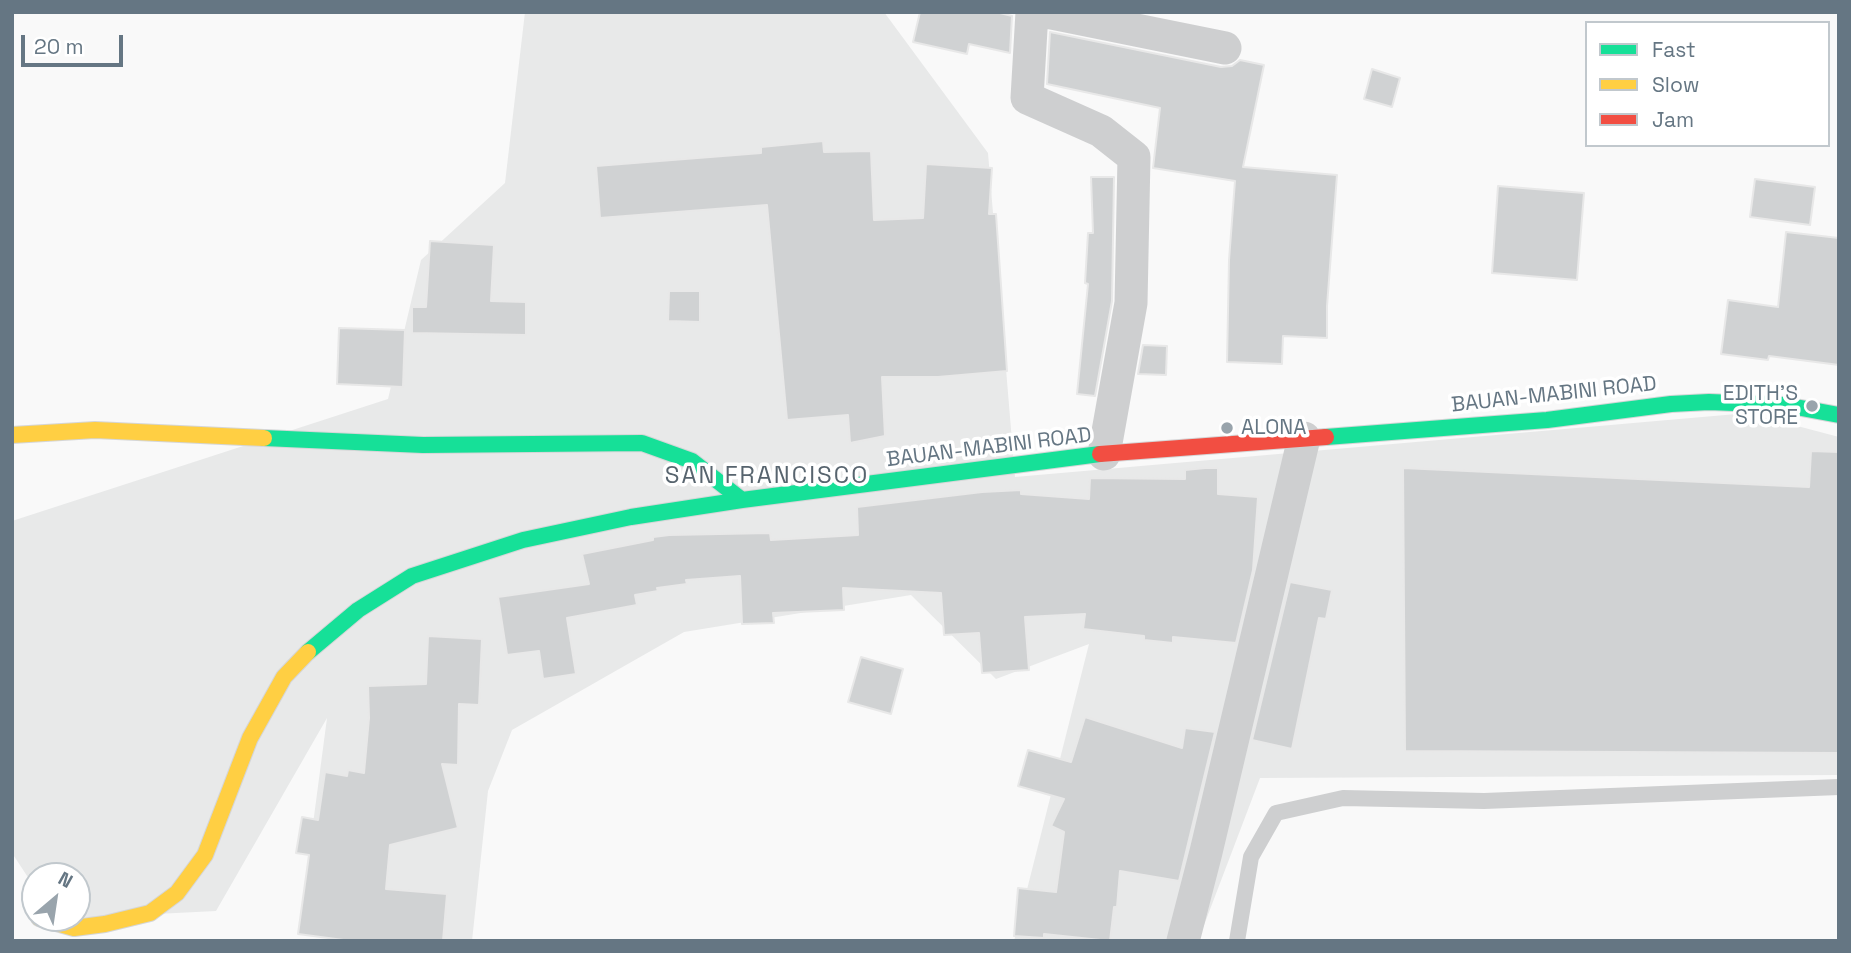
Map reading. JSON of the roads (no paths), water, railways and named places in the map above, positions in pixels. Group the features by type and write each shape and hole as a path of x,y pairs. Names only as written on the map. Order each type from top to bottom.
{"main road":[{"name":"BAUAN-MABINI ROAD","path":"91,926 150,913 177,893 205,855 250,737 284,677 315,644 358,610 412,576 523,540 631,517 742,500 1104,454 1547,421 1671,404 1771,404 1839,415"},
{"path":"12,435 95,430 422,445 642,443 692,461 742,500"}],"street":[{"path":"1032,12 1027,98 1101,131 1134,157 1131,303 1104,454"},
{"path":"1047,12 1225,48"},
{"path":"1183,941 1304,438"}],"lane":[{"path":"1237,941 1251,856 1276,813 1343,798 1484,801 1839,787"}],"place":[{"name":"EDITH'S STORE","path":"1812,406"},
{"name":"ALONA","path":"1227,428"}],"district":[{"name":"SAN FRANCISCO","path":"767,476"}]}
